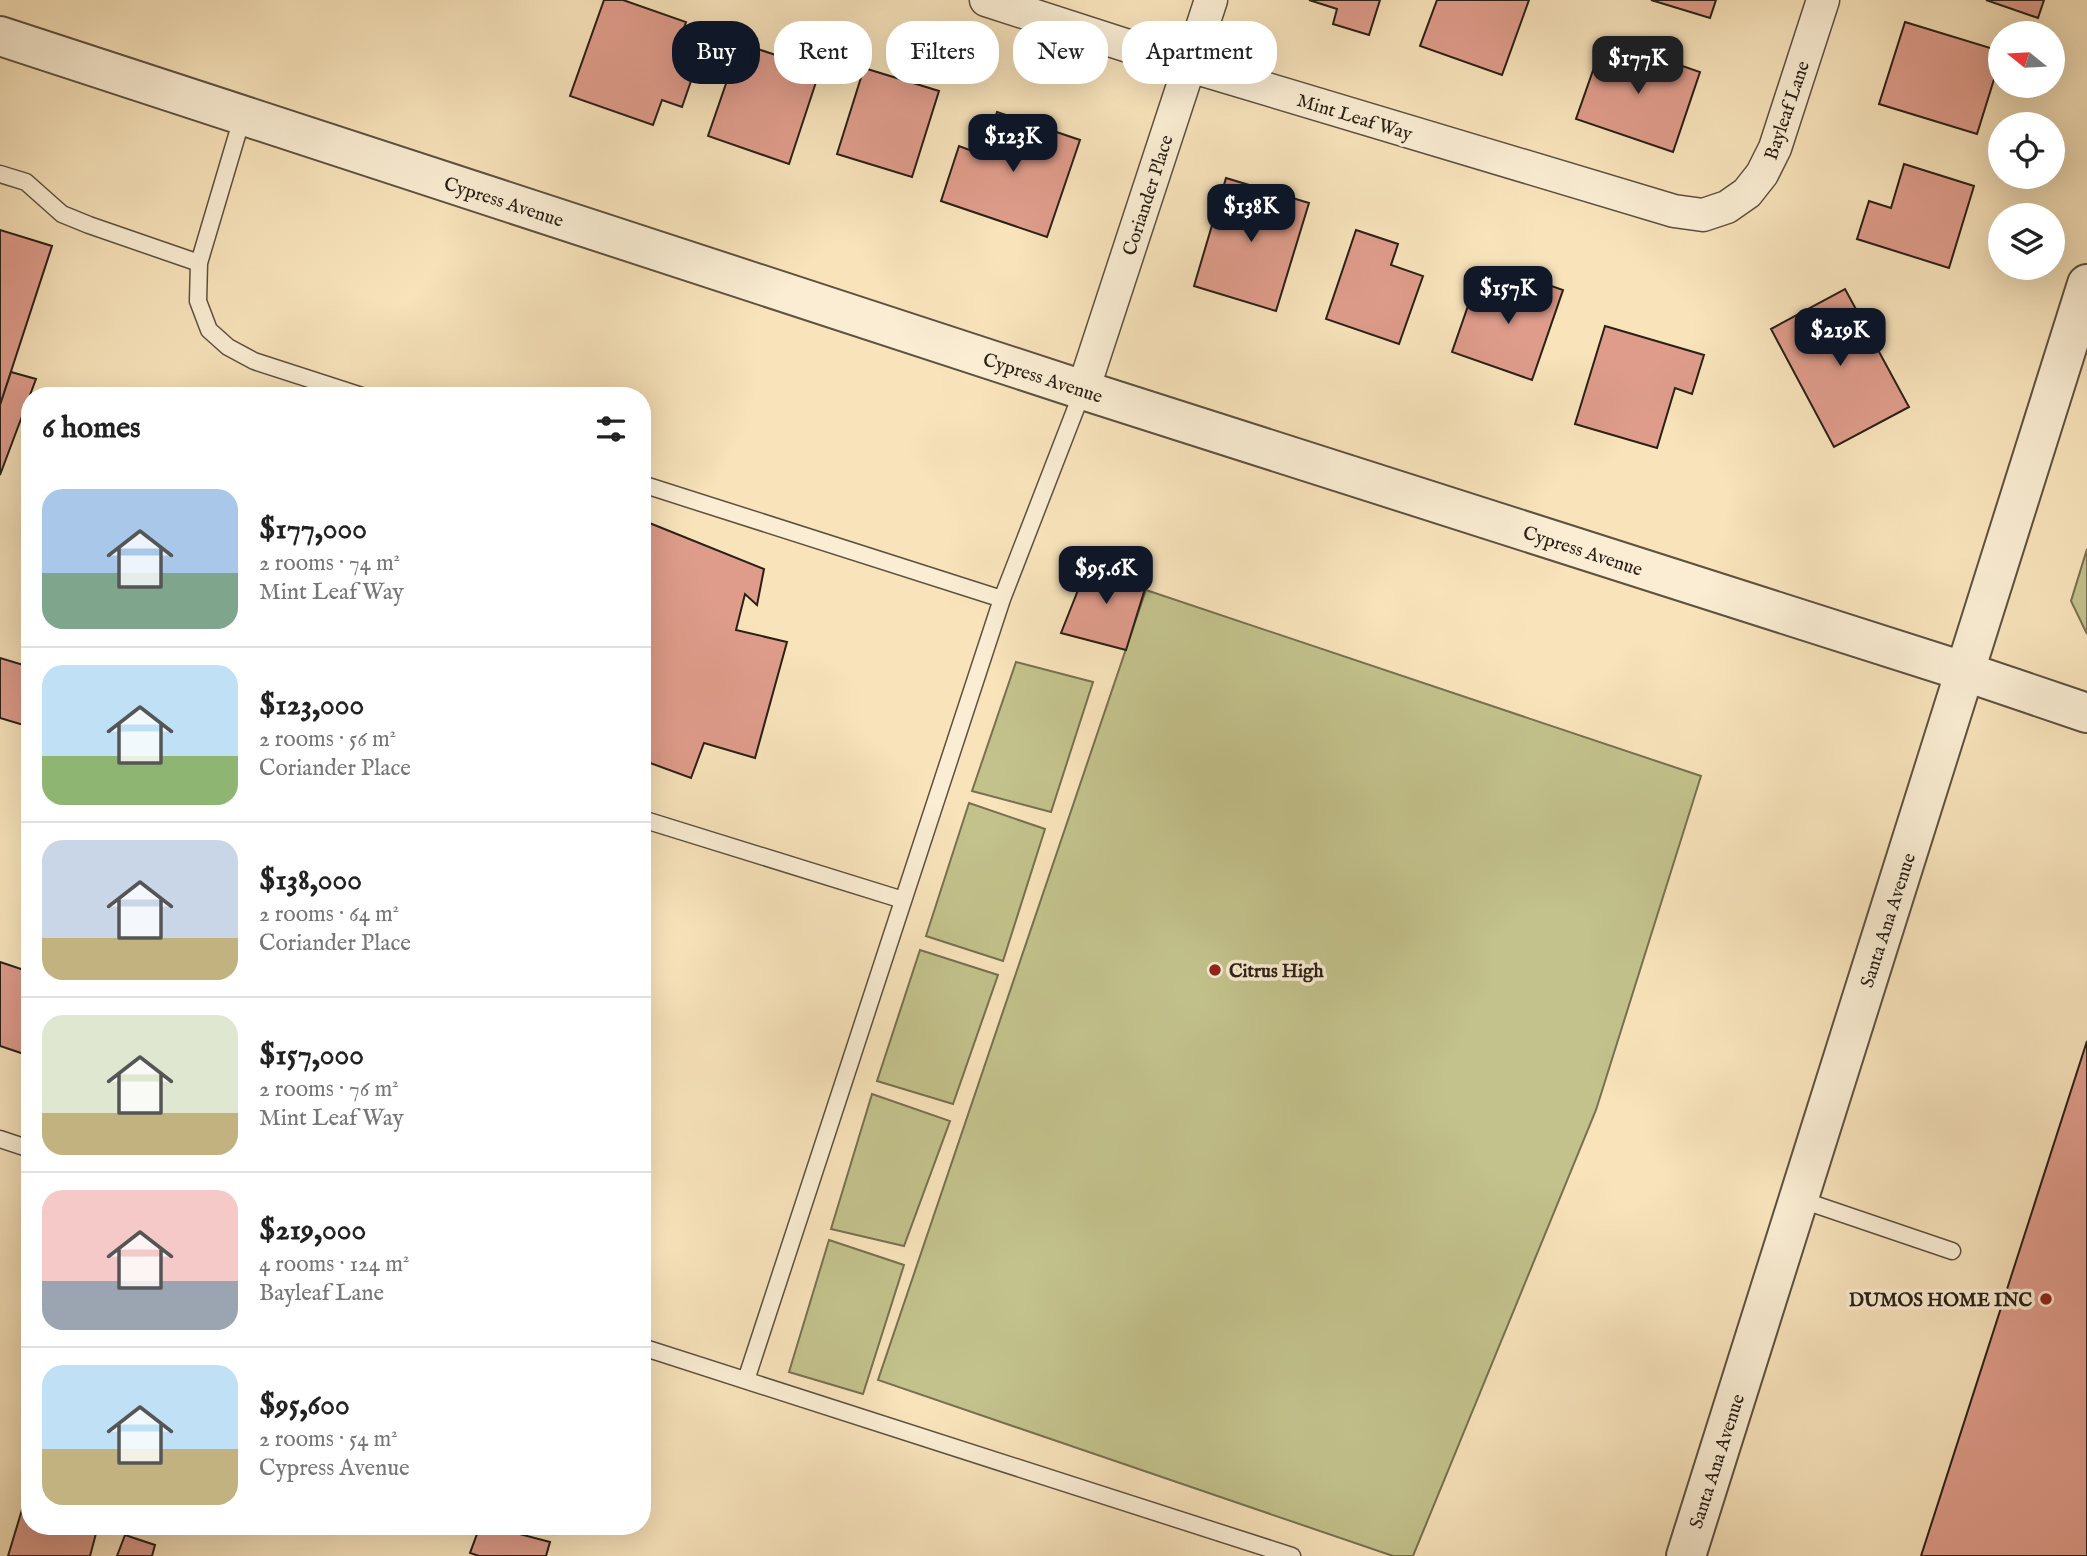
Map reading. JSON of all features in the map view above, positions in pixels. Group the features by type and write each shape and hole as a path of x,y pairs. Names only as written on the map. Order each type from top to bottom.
{"street":[{"name":"Mint Leaf Way","path":"986,0 1122,44"},
{"name":"Coriander Place","path":"1204,21 1211,0"},
{"name":"Bayleaf Lane","path":"1727,207 1747,193 1762,174 1775,148 1823,0"},
{"name":"Cypress Avenue","path":"0,36 1083,390 2087,713"},
{"name":"Coriander Place","path":"1083,390 1183,84"},
{"name":"Mint Leaf Way","path":"1249,84 1674,211 1703,215 1727,207"},
{"name":"Santa Ana Avenue","path":"1686,1556 2087,284"}],"lane":[{"path":"243,116 199,262 198,300 209,330 228,347 254,361 334,387"},
{"path":"0,174 26,182 62,214 199,262"},
{"path":"747,1380 1002,599 1083,390"},
{"path":"651,487 1002,599"},
{"path":"651,822 903,900"},
{"path":"0,1139 21,1146"},
{"path":"1799,1199 1952,1251"},
{"path":"651,1350 1292,1556"}],"shaded area":[{"path":"2087,549 2087,634 2071,601"},
{"path":"1146,590 1701,776 1596,1110 1413,1556 1393,1556 878,1380"},
{"path":"1016,662 1093,682 1051,812 972,791"},
{"path":"969,803 1045,829 1003,961 926,936"},
{"path":"920,950 998,975 953,1104 877,1081"},
{"path":"872,1094 950,1121 904,1246 831,1229"},
{"path":"829,1240 904,1265 863,1394 789,1372"}],"building":[{"path":"604,0 623,0 683,21 672,21 672,84 690,84 682,107 662,100 653,125 570,96"},
{"path":"1309,0 1380,0 1369,35 1333,24 1337,9"},
{"path":"1437,0 1529,0 1502,75 1420,46"},
{"path":"1651,0 1716,0 1710,18"},
{"path":"1986,0 2044,0 2038,18"},
{"path":"1905,22 1988,47 1988,98 1977,134 1879,104"},
{"path":"1604,39 1700,72 1673,152 1576,119"},
{"path":"760,50 774,54 774,84 815,84 789,164 708,136 726,84 760,84"},
{"path":"872,70 886,75 886,84 916,84 939,91 912,177 837,154 859,84 872,84"},
{"path":"997,112 1080,140 1047,237 941,201 959,146 975,152 981,134 989,137"},
{"path":"1904,164 1974,186 1949,268 1857,239 1869,201 1891,208"},
{"path":"1226,178 1309,203 1276,311 1194,286"},
{"path":"0,230 52,246 0,405"},
{"path":"1356,230 1398,244 1391,265 1423,276 1399,344 1326,319"},
{"path":"1526,277 1563,290 1532,380 1452,352 1477,280 1520,294"},
{"path":"1845,289 1909,407 1834,447 1771,329"},
{"path":"1605,326 1704,355 1692,394 1675,388 1657,448 1575,424"},
{"path":"11,372 36,379 33,387 21,387 21,419 0,475 0,405"},
{"path":"651,524 764,569 757,605 745,594 736,630 787,642 755,758 704,743 691,778 651,763"},
{"path":"1090,560 1148,579 1126,650 1061,633"},
{"path":"0,658 21,664 21,724 0,718"},
{"path":"0,962 21,969 21,1053 0,1046"},
{"name":"DUMOS HOME INC","path":"2087,1041 2087,1556 1921,1556"},
{"path":"21,1513 21,1535 96,1535 90,1556 8,1556"},
{"path":"125,1535 155,1545 152,1556 117,1556"},
{"path":"477,1535 523,1535 550,1542 546,1556 479,1556 470,1553"}],"place":[{"name":"Citrus High","path":"1215,970"},
{"name":"DUMOS HOME INC","path":"2046,1299"}]}
